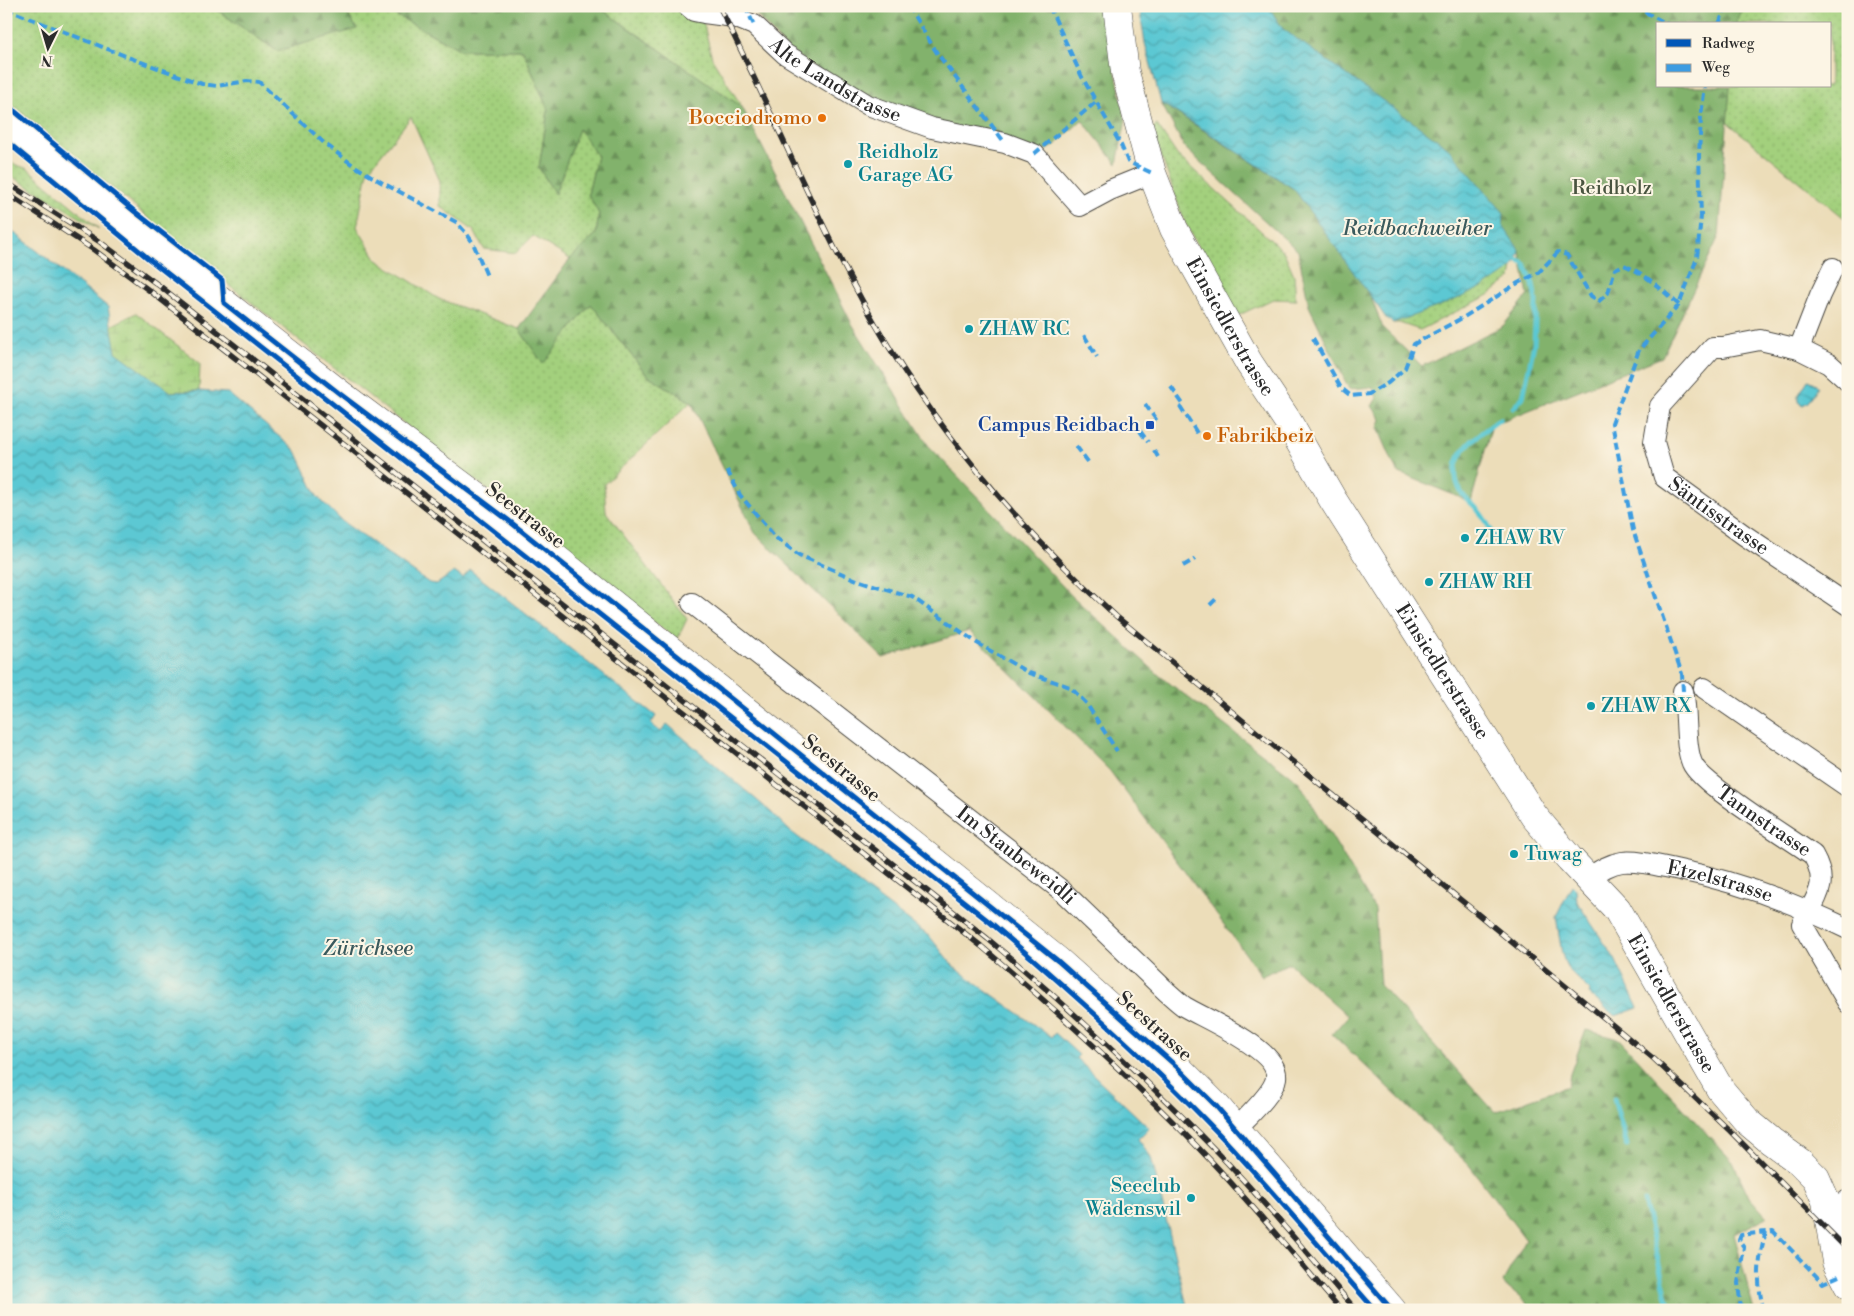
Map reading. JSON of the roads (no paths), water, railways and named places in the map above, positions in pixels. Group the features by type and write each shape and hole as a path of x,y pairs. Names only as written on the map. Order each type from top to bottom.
{"main road":[{"name":"Einsiedlerstrasse","path":"1117,6 1125,72 1152,173 1174,228 1231,334 1287,420 1333,500 1534,816 1569,858 1617,909 1720,1089 1747,1121 1800,1162 1839,1208 1836,1262 1848,1285"},
{"name":"Seestrasse","path":"6,124 224,303 340,394 508,520 1058,961 1177,1067 1236,1129 1392,1310"}],"street":[{"name":"Alte Landstrasse","path":"688,6 704,13 743,19 754,25 785,54 868,105 932,128 1005,143 1034,154 1080,206 1110,190 1152,173"},
{"path":"1799,350 1820,295 1833,268"},
{"name":"Säntisstrasse","path":"1844,600 1664,477 1654,442 1660,406 1713,347 1724,347 1760,340 1799,350 1829,364 1848,381"},
{"name":"Im Staubeweidli","path":"692,603 1061,890 1184,1006 1246,1040 1268,1059 1276,1070 1275,1083 1236,1129"},
{"path":"1704,688 1848,787"},
{"name":"Tannstrasse","path":"1683,691 1692,764 1707,782 1814,855 1820,867 1821,884 1818,898 1802,924 1848,1003"},
{"name":"Etzelstrasse","path":"1588,878 1604,867 1623,862 1662,866 1709,875 1772,895 1848,929"}],"water":[{"name":"Reidbachweiher","path":"1139,6 1268,6 1283,29 1446,146 1504,213 1503,226 1520,251 1512,268 1471,293 1393,323 1386,318 1294,189 1161,103 1145,43"},
{"name":"Zürichsee","path":"6,226 108,307 116,352 171,392 228,393 296,451 317,496 343,522 429,583 437,584 454,572 463,578 470,570 656,716 651,724 661,732 667,724 771,812 790,831 930,937 954,967 1051,1037 1055,1033 1079,1055 1076,1058 1149,1128 1138,1139 1151,1157 1188,1310 6,1310"},
{"path":"1808,380 1818,387 1808,402 1803,405 1798,402 1798,396"},
{"path":"1572,885 1576,889 1577,902 1615,959 1638,1008 1615,1016 1589,994 1590,991 1567,968 1562,954 1556,917"}],"waterway":[{"path":"1513,408 1523,397 1534,344 1536,301 1533,284 1525,264 1517,260"},
{"path":"1495,538 1482,516 1461,492 1456,480 1456,468 1464,449 1500,419"},
{"path":"1614,1099 1627,1145"},
{"path":"1644,1201 1670,1310"}],"railway":[{"path":"719,6 843,264 889,347 939,421 1023,523 1117,617 1654,1059 1730,1131 1848,1250"},
{"path":"6,182 100,242 161,287 988,939 1135,1070 1218,1153 1288,1230 1356,1310"},
{"path":"6,193 94,250 154,294 981,946 1099,1050 1184,1133 1244,1198 1341,1310"}],"place":[{"name":"Bocciodromo","path":"822,118"},
{"name":"Reidholz Garage AG","path":"848,164"},
{"name":"ZHAW RC","path":"969,329"},
{"name":"Campus Reidbach","path":"1150,425"},
{"name":"Fabrikbeiz","path":"1207,436"},
{"name":"ZHAW RV","path":"1465,538"},
{"name":"ZHAW RH","path":"1429,582"},
{"name":"ZHAW RX","path":"1591,706"},
{"name":"Tuwag","path":"1514,854"},
{"name":"Seeclub Wädenswil","path":"1191,1198"}],"park label":[{"name":"Reidholz","path":"1612,188"}]}
